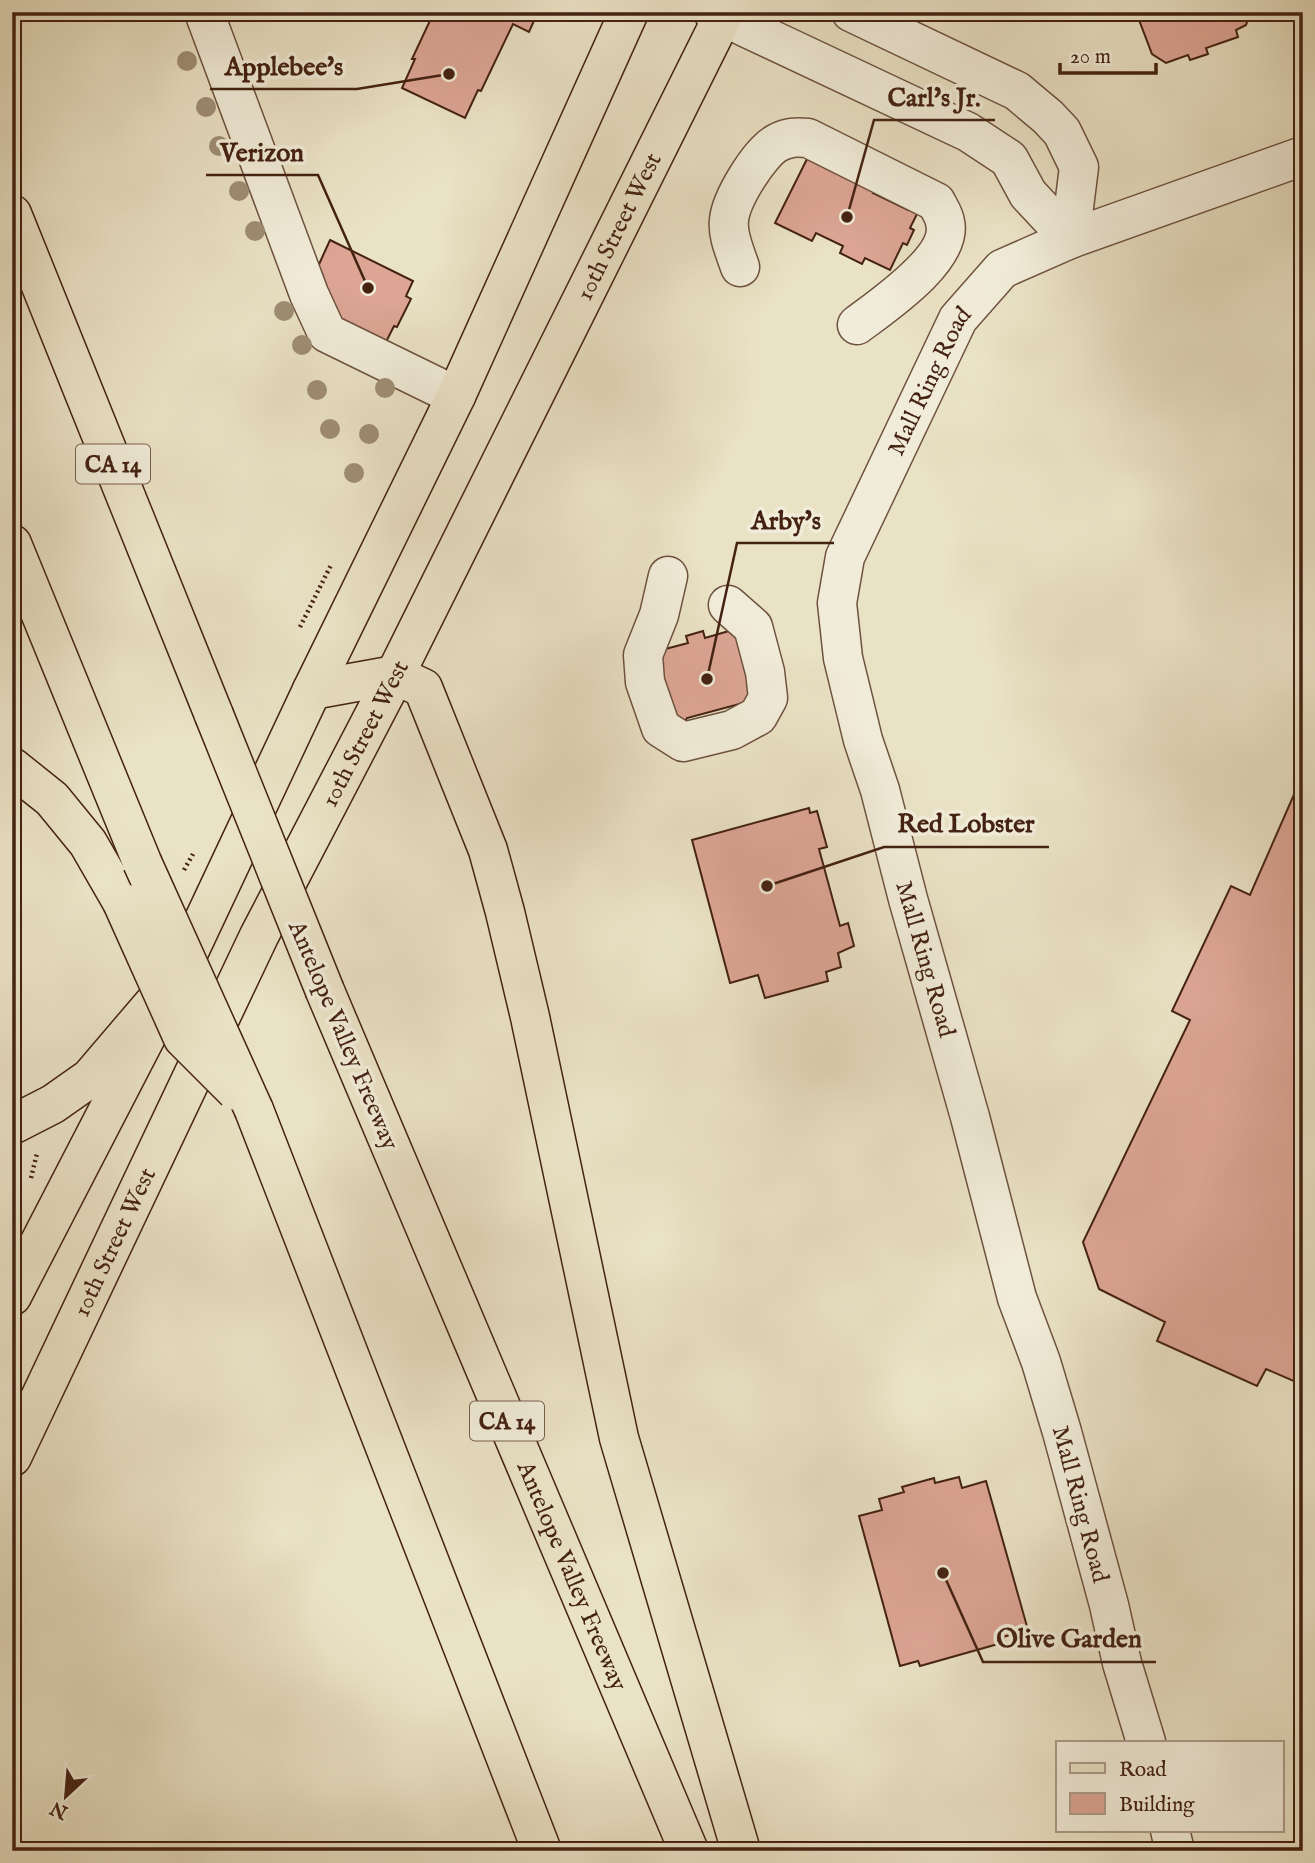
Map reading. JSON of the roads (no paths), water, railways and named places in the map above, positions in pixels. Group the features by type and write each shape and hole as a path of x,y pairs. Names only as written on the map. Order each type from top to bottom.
{"main road":[{"path":"12,1296 178,975 312,690 456,396 629,12"},
{"name":"10th Street West","path":"12,1457 259,936 395,675 720,14"},
{"name":"Antelope Valley Freeway","path":"12,214 324,991 689,1851"},
{"path":"12,544 142,862 254,1110 542,1851"},
{"path":"312,690 395,675 423,688 488,850 530,1017 619,1438 741,1851"},
{"path":"12,767 52,799 88,843 122,902 183,1038 254,1110"},
{"path":"12,1125 53,1104 90,1078 178,975"}],"lane":[{"path":"204,12 309,294 327,333 456,396"},
{"path":"851,12 1017,91 1055,124 1062,132 1079,167 1070,239"},
{"path":"720,14 968,132 1009,159 1028,194 1070,239"},
{"path":"740,267 731,241 729,221 733,205 766,152 774,144 791,137 808,138 936,202 946,223 944,240 934,259 897,295 857,326"},
{"name":"Mall Ring Road","path":"1146,1741 1122,1663 1062,1432 1041,1362 1017,1298 880,790 863,740 843,658 837,603 845,557 958,319 1002,269 1070,239 1303,156"},
{"path":"668,576 659,615 643,655 645,682 661,728 683,741 732,730 758,716 768,698 765,672 752,627 728,605"},
{"path":"1170,1832 1175,1851"}],"place":[{"name":"Applebee's","path":"449,74"},
{"name":"Carl's Jr.","path":"847,217"},
{"name":"Verizon","path":"368,288"},
{"name":"Arby's","path":"707,679"},
{"name":"Red Lobster","path":"767,886"},
{"name":"Olive Garden","path":"943,1573"}]}
